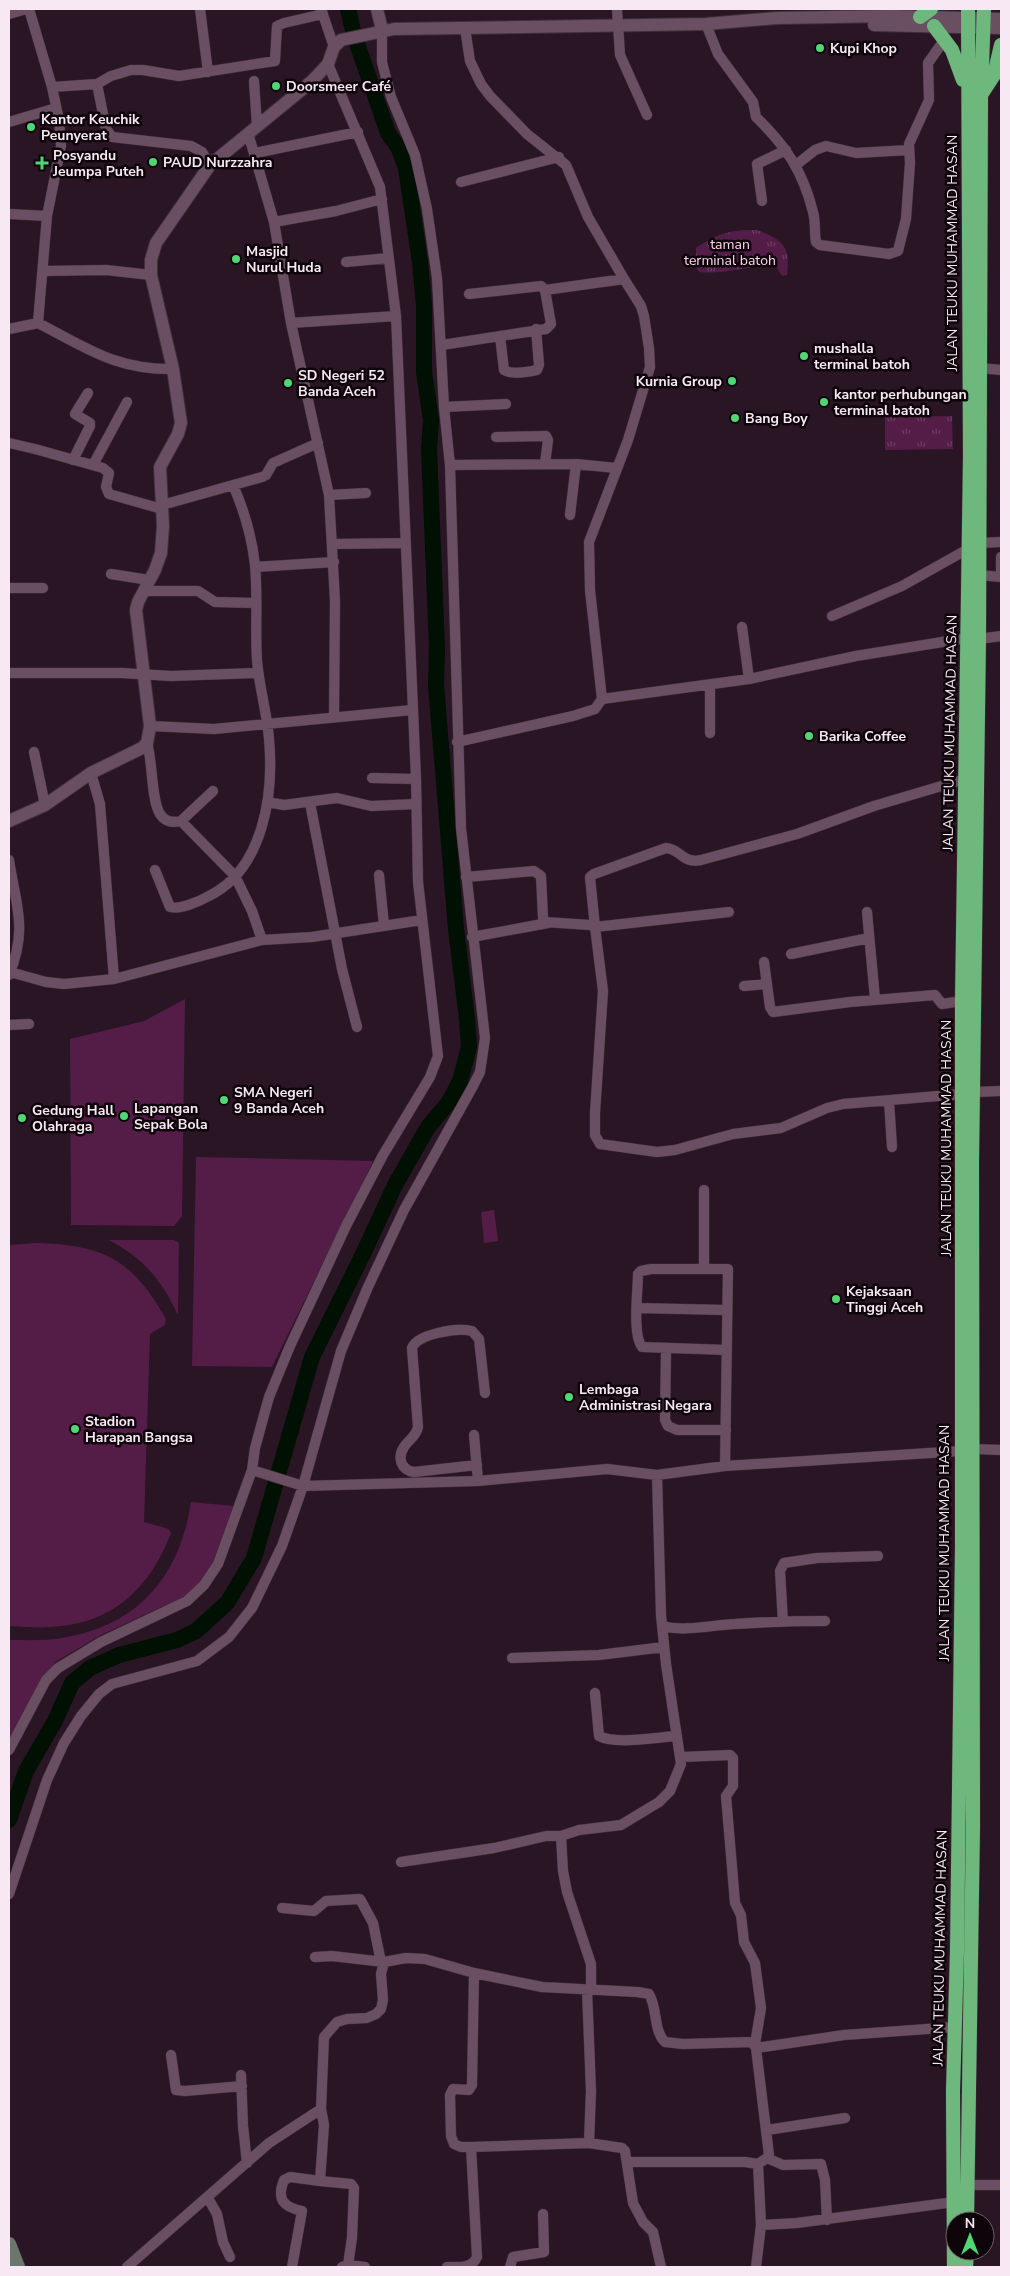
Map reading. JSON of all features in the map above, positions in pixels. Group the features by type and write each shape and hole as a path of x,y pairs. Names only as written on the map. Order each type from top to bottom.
{"highway":[{"path":"920,17 931,9"},
{"name":"JALAN TEUKU MUHAMMAD HASAN","path":"968,18 968,103 976,377"},
{"name":"JALAN TEUKU MUHAMMAD HASAN","path":"967,2211 973,1827 967,1450 967,1163 975,403 981,95 991,21"},
{"path":"934,26 945,39 957,61 968,103"},
{"path":"981,95 994,75 1001,45"},
{"name":"JALAN TEUKU MUHAMMAD HASAN","path":"968,1093 962,1001 971,828 965,779 973,638 979,575 974,546"},
{"name":"JALAN TEUKU MUHAMMAD HASAN","path":"954,2267 953,2091 968,1500"},
{"path":"959,1826 973,1827"}],"main road":[{"path":"9,2244 18,2267"}],"street":[{"path":"9,14 28,9 52,87 61,146 47,216 38,323"},
{"path":"200,9 208,72"},
{"path":"9,1894 47,1780 64,1743 81,1716 99,1694 112,1684 197,1660 229,1637 252,1608 282,1546 341,1351 368,1286 404,1210 480,1072 484,1038 461,828 450,465 444,407 437,278 423,190 415,155 391,97 382,62 377,32 377,9"},
{"path":"617,9 620,54 647,115"},
{"path":"52,87 97,84 111,76 131,70 178,76 275,61 277,26 284,22 322,11 338,44"},
{"path":"213,791 181,822 170,822 161,816 147,743 150,726 136,610 146,586 156,570 161,553 162,507 160,467 178,434 181,422 173,369 151,275 151,260 156,243 210,165 311,82 328,64 338,44 377,32 465,28 706,24 749,22 777,18 920,17 968,18 991,21"},
{"path":"749,22 770,24 934,26 968,18"},
{"path":"706,24 718,54 754,102 756,117 764,123 796,165 814,214 816,242 820,245 889,254 898,251 903,236 909,188 909,150 912,137 929,100 928,63 945,39"},
{"path":"465,28 470,61 490,96 527,134 559,157 566,165 588,217 641,306 644,316 650,348 650,366 633,425 589,542 590,590 602,699"},
{"path":"9,1750 46,1680 58,1668 100,1642 187,1601 204,1585 218,1564 256,1472 255,1448 269,1397 290,1346 351,1217 383,1155 430,1077 438,1056 438,1042 418,882 416,779 396,316 380,187 328,64"},
{"path":"254,82 252,130 255,152 274,222 290,323 329,495 336,619 334,716"},
{"path":"97,84 106,129 112,137 191,146 202,152 210,165"},
{"path":"9,122 56,108"},
{"path":"255,152 358,132"},
{"path":"796,165 815,150 826,146 856,154 909,150"},
{"path":"762,201 757,164 786,150"},
{"path":"461,182 559,157"},
{"path":"274,222 336,211 382,200"},
{"path":"9,214 47,216"},
{"path":"346,262 389,258"},
{"path":"43,270 106,270 151,275"},
{"path":"469,294 538,286 545,290 624,280"},
{"path":"442,345 546,329 551,324 545,290"},
{"path":"290,323 396,316"},
{"path":"9,329 38,323 120,364 152,369 173,369"},
{"path":"500,336 504,370 508,372 532,371 537,370 539,365 536,330"},
{"path":"976,377 1001,370"},
{"path":"73,460 90,426 90,423 75,414 88,393"},
{"path":"93,465 127,402"},
{"path":"444,407 506,404"},
{"path":"496,437 546,436 548,440 545,463"},
{"path":"9,443 106,469 109,473 106,487 109,494 162,507 262,477 273,462 318,443"},
{"path":"450,465 545,463 616,468"},
{"path":"570,515 576,464"},
{"path":"155,870 170,907 174,908 219,891 244,865 255,846 264,817 267,802 270,752 258,673 255,567 246,523 233,485"},
{"path":"329,495 366,493"},
{"path":"832,616 902,586 974,546 1001,542"},
{"path":"333,544 405,543"},
{"path":"979,575 1001,577 1001,557"},
{"path":"255,567 334,562"},
{"path":"111,574 146,586 198,591 215,602 255,603"},
{"path":"9,588 43,588"},
{"path":"742,627 749,679"},
{"path":"457,742 588,712 594,709 602,699 710,686 856,656 973,638 1001,636"},
{"path":"9,673 145,674 172,676 258,673"},
{"path":"710,686 710,733"},
{"path":"150,726 214,729 412,710"},
{"path":"9,821 45,805 91,773 142,748 147,743"},
{"path":"34,752 45,805"},
{"path":"91,773 100,804 114,980"},
{"path":"372,778 416,779"},
{"path":"965,779 874,806 797,834 701,860 687,860 675,851 666,848 594,874 590,880 603,991 594,1113 595,1135 600,1144 657,1152 675,1150 733,1134 782,1128 827,1108 843,1104 1001,1091"},
{"path":"267,802 284,805 337,798 371,806 416,804"},
{"path":"310,803 343,973 357,1027"},
{"path":"181,822 235,876 252,911 262,940"},
{"path":"9,860 18,903 20,926 15,957 9,973 46,982 64,984 114,980 262,940 290,940 422,920"},
{"path":"466,878 534,871 539,873 541,876 543,918 548,923"},
{"path":"379,874 384,925"},
{"path":"472,936 548,923 590,925 595,927 729,912"},
{"path":"866,912 876,999"},
{"path":"791,954 869,938"},
{"path":"764,962 770,1007 773,1012 876,999 934,995 942,1004 962,1001"},
{"path":"744,986 767,984"},
{"path":"9,1025 30,1024"},
{"path":"889,1101 892,1147"},
{"path":"704,1190 704,1269"},
{"path":"725,1466 727,1350 726,1310 728,1269 651,1269 641,1271 638,1274 639,1344 646,1349 727,1350"},
{"path":"637,1308 726,1310"},
{"path":"477,1465 414,1472 405,1470 402,1467 401,1452 406,1443 415,1435 418,1427 413,1355 414,1343 424,1337 460,1329 472,1331 479,1339 485,1393"},
{"path":"666,1349 665,1420 668,1426 677,1430 726,1430"},
{"path":"474,1435 478,1480"},
{"path":"256,1472 299,1485 478,1480 607,1469 657,1475 725,1466 967,1450 1001,1450"},
{"path":"401,1862 494,1848 546,1836 561,1836 579,1830 621,1825 659,1802 670,1791 677,1777 681,1757 662,1626 657,1475"},
{"path":"782,1622 780,1571 784,1563 817,1558 878,1556"},
{"path":"662,1626 670,1628 699,1628 824,1621"},
{"path":"512,1658 599,1655 664,1647"},
{"path":"595,1693 597,1729 599,1736 602,1738 613,1740 677,1736"},
{"path":"628,2162 745,2162 758,2164 769,2155 755,2046 761,2008 755,1963 744,1942 741,1915 734,1903 726,1796 733,1786 733,1758 730,1755 681,1757"},
{"path":"561,1836 563,1871 567,1892 591,1964 589,1990 592,2091 588,2143"},
{"path":"282,1908 314,1911 326,1901 360,1899 373,1923 382,1962 383,2000 381,2009 376,2014 367,2018 337,2022 324,2037 321,2109 324,2124 320,2181"},
{"path":"315,1957 332,1956 382,1962 406,1958 425,1959 474,1974 542,1987 649,1994 660,2035 665,2042 683,2044 744,2041 755,2046 844,2035 955,2027"},
{"path":"474,1974 472,2084 469,2090 453,2089 450,2095 451,2136 454,2144 461,2147 471,2147 588,2143 622,2148 625,2151 628,2162 633,2203 643,2222 653,2232 661,2267"},
{"path":"171,2055 176,2090 185,2091 242,2086"},
{"path":"241,2075 242,2126 247,2163"},
{"path":"127,2267 269,2143 321,2109"},
{"path":"767,2130 845,2118"},
{"path":"447,2267 472,2264 477,2257 471,2147"},
{"path":"767,2158 783,2165 821,2164 825,2180 827,2220"},
{"path":"756,2267 761,2225 758,2164"},
{"path":"292,2267 302,2211 290,2208 282,2202 282,2183 290,2177 351,2184 354,2188 352,2238 345,2266 366,2267"},
{"path":"968,2185 1001,2185"},
{"path":"208,2198 217,2214 230,2257"},
{"path":"761,2225 827,2220 954,2202"},
{"path":"510,2267 513,2258 544,2252 543,2214"}],"green space":[{"name":"taman terminal batoh","path":"740,230 757,230 774,237 783,245 787,257 787,275 782,276 776,266 709,273 699,272 696,267 696,248 710,239 725,233"},
{"path":"952,416 953,449 885,450 885,417"},
{"name":"Lapangan Sepak Bola","path":"185,999 182,1216 174,1226 71,1225 70,1039 144,1021"},
{"path":"196,1157 373,1161 272,1367 192,1366"},
{"path":"494,1210 498,1241 484,1243 481,1212"},
{"path":"109,1240 174,1240 179,1243 178,1315 158,1280 150,1271 132,1255"},
{"name":"Stadion Harapan Bangsa","path":"36,1243 80,1247 114,1259 141,1282 166,1319 165,1325 150,1334 144,1522 169,1529 171,1533 152,1570 126,1600 93,1619 51,1627 9,1626 9,1245"},
{"path":"191,1502 234,1506 212,1565 203,1581 183,1597 101,1635 55,1662 9,1743 9,1640 56,1639 89,1632 113,1622 133,1609 151,1593 177,1553"}],"waterway":[{"path":"9,1820 26,1771 55,1721 72,1683 90,1668 119,1655 177,1640 196,1631 227,1603 254,1558 312,1357 395,1185 428,1127 449,1102 460,1081 469,1047 456,929 436,685 437,648 429,449 431,420 424,372 424,306 420,262 406,168 398,147 388,133 354,35 348,9"}],"place":[{"name":"Kupi Khop","path":"820,48"},
{"name":"Doorsmeer Café","path":"276,86"},
{"name":"Kantor Keuchik Peunyerat","path":"31,127"},
{"name":"PAUD Nurzzahra","path":"153,162"},
{"name":"Posyandu Jeumpa Puteh","path":"42,163"},
{"name":"Masjid Nurul Huda","path":"236,259"},
{"name":"mushalla terminal batoh","path":"804,356"},
{"name":"Kurnia Group","path":"732,381"},
{"name":"SD Negeri 52 Banda Aceh","path":"288,383"},
{"name":"kantor perhubungan terminal batoh","path":"824,402"},
{"name":"Bang Boy","path":"735,418"},
{"name":"Barika Coffee","path":"809,736"},
{"name":"SMA Negeri 9 Banda Aceh","path":"224,1100"},
{"name":"Lapangan Sepak Bola","path":"124,1116"},
{"name":"Gedung Hall Olahraga","path":"22,1118"},
{"name":"Kejaksaan Tinggi Aceh","path":"836,1299"},
{"name":"Lembaga Administrasi Negara","path":"569,1397"},
{"name":"Stadion Harapan Bangsa","path":"75,1429"}]}
